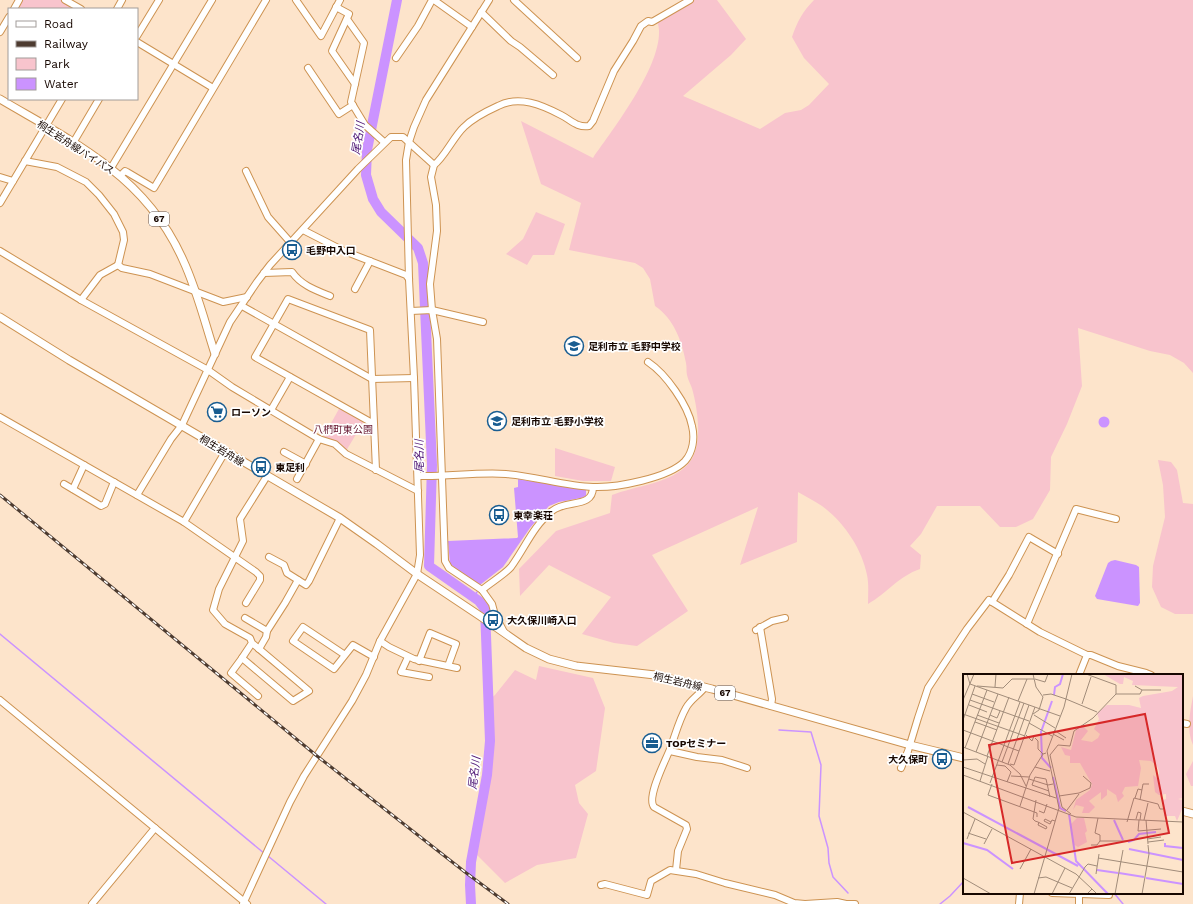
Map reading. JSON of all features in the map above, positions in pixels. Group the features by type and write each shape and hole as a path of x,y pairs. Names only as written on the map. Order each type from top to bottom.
{"main road":[{"name":"桐生岩舟線バイパス","path":"0,99 46,126 111,168 143,198 165,226 183,259 195,291 214,354"},
{"name":"桐生岩舟線","path":"0,317 69,360 340,518 417,574 526,648 564,664 655,675 705,687 910,745 963,758"},
{"path":"1183,811 1193,814"}],"street":[{"path":"66,0 79,8"},
{"path":"138,34 159,0"},
{"path":"111,168 212,0"},
{"path":"120,176 125,171 154,188 266,0"},
{"path":"296,0 321,36 340,0"},
{"path":"396,58 418,26 433,0 472,26"},
{"path":"0,700 245,903 304,776 352,701 366,675 380,641 417,574 420,555 414,378 414,311 409,279 406,166 409,142 426,100 488,0"},
{"path":"514,0 577,58"},
{"path":"504,633 495,615 492,604 482,590 446,565 445,561 439,475 437,339 431,310 430,284 437,231 436,205 431,177 434,164 438,162 464,126 487,111 508,102 528,101 562,116 577,126 589,126 614,71 641,26 648,21 652,22 690,0"},
{"path":"336,8 349,14 332,51 355,84"},
{"path":"481,12 511,41 553,75"},
{"path":"0,32 8,19"},
{"path":"347,19 364,43 352,102 365,125 384,142"},
{"path":"138,43 213,88"},
{"path":"308,68 339,114 353,105"},
{"path":"0,203 61,100"},
{"path":"73,143 98,100"},
{"path":"137,495 171,439 182,425 230,322 264,274 291,243 358,169 384,142 391,137 403,137 434,164"},
{"path":"25,161 57,166 86,182 99,195 114,214 124,232 124,240 118,265 100,275 81,300"},
{"path":"246,171 268,217 291,243"},
{"path":"0,176 13,181"},
{"path":"303,230 344,251 406,275 409,279"},
{"path":"0,252 81,300 208,370 232,387 319,439 335,444 346,454 418,491"},
{"path":"355,289 370,261"},
{"path":"118,265 122,268 150,274 223,302 247,297"},
{"path":"264,274 292,272 297,279 312,289 330,296"},
{"path":"374,424 255,357 288,299 370,330 376,470"},
{"path":"242,306 372,379 414,378"},
{"path":"414,311 431,310 483,322"},
{"path":"418,476 496,473 593,487 612,486 657,476 679,466 689,455 693,446 692,426 683,404 660,371 648,362"},
{"path":"271,410 290,377"},
{"path":"0,418 184,522 260,576 260,580 246,603"},
{"path":"297,479 319,439"},
{"path":"184,522 225,452"},
{"path":"284,452 306,464"},
{"path":"73,489 84,466"},
{"path":"242,658 293,701 309,690 252,643 250,638 225,624 213,610 219,589 243,541 240,519 267,476"},
{"path":"64,484 101,506 105,504 114,482"},
{"path":"482,590 510,568 537,525 553,510 562,505 584,501 591,498 593,487"},
{"path":"1027,624 1076,509 1116,519"},
{"path":"269,557 284,565 287,573 306,585 310,581 340,518"},
{"path":"992,602 1009,575 1029,537 1058,554"},
{"path":"259,649 266,637 267,632 286,603 298,580"},
{"path":"901,768 928,688 967,629 989,600 1040,632 1087,655 1118,666 1149,674"},
{"path":"244,618 267,632"},
{"path":"771,706 772,700 758,628 785,618"},
{"path":"345,655 303,627 293,641 334,669 353,645 374,657"},
{"path":"419,661 430,633 456,644 448,666"},
{"path":"380,641 408,657 419,661 457,668"},
{"path":"252,643 231,673 258,696"},
{"path":"1079,674 1087,655"},
{"path":"408,657 401,672 429,677"},
{"path":"676,870 678,851 686,825 654,807 652,803 660,770 670,751 686,707 705,687"},
{"path":"670,751 697,757 722,760 747,768"},
{"path":"92,904 155,828"},
{"path":"602,885 605,884 647,895 653,879 668,870 676,870 775,895 794,903 805,904 837,902 855,904"},
{"path":"1019,904 1020,894"},
{"path":"1079,904 1079,894 1109,895"}],"green space":[{"path":"21,0 62,0 74,8 20,8 18,7"},
{"path":"693,0 717,0 746,39 731,55 683,96 760,129 785,113 801,110 809,105 829,84 804,58 792,37 801,17 814,0 1193,0 1193,373 1184,363 1170,355 1150,351 1078,328 1082,386 1067,424 1051,457 1050,490 1033,519 1016,527 1000,527 980,506 937,506 921,534 910,546 921,555 920,569 899,580 868,604 868,582 865,565 851,537 830,512 798,492 797,542 740,565 758,507 652,555 688,611 637,646 614,643 582,634 611,597 549,565 520,596 519,569 556,531 610,513 612,495 664,480 682,470 693,456 698,438 698,419 695,400 688,377 684,355 676,331 662,311 655,306 650,279 643,268 635,263 569,250 581,203 541,184 521,121 593,158 624,114 645,79 658,45 659,30 656,18"},
{"path":"536,212 565,224 554,255 533,255 527,265 506,254 523,239"},
{"name":"八椚町東公園","path":"340,407 364,421 346,451 323,438"},
{"path":"555,448 615,467 611,481 583,481 555,476"},
{"path":"1158,460 1171,462 1177,470 1183,503 1193,504 1193,614 1175,614 1161,607 1152,587 1153,566 1165,517 1163,485"},
{"path":"539,666 593,678 605,708 596,771 575,785 579,803 588,814 576,858 537,865 505,883 476,854 491,761 491,698 515,670 536,680"},
{"path":"1193,696 1193,745 1189,727"},
{"path":"1193,761 1193,786 1191,786 1186,774"}],"water":[{"path":"1104,416 1108,418 1110,422 1108,426 1104,428 1100,426 1098,422 1100,418"},
{"path":"518,479 586,490 586,496 559,502 549,506 530,528 503,567 480,585 450,564 448,541 517,538 514,488 518,487"},
{"path":"1115,560 1139,567 1140,603 1138,606 1097,599 1095,596 1108,563"}],"waterway":[{"name":"尾名川","path":"397,0 367,150 366,175 373,199 381,212 418,248 423,263 432,465 429,566 479,601 485,609 490,741 487,775 471,862 471,904"},
{"name":"尾名川","path":"474,597 477,592"},
{"path":"0,634 265,854"},
{"path":"779,730 811,732 821,765 819,816 828,848 829,863 833,877 848,893"},
{"path":"268,856 326,904"},
{"path":"940,904 963,882"},
{"path":"1115,894 1123,904"}],"railway":[{"path":"0,495 317,756 508,904"}],"place":[{"name":"毛野中入口","path":"292,250"},
{"name":"足利市立 毛野中学校","path":"574,346"},
{"name":"ローソン","path":"217,412"},
{"name":"足利市立 毛野小学校","path":"497,421"},
{"name":"東足利","path":"261,467"},
{"name":"東幸楽荘","path":"499,515"},
{"name":"大久保川崎入口","path":"493,620"},
{"name":"TOPセミナー","path":"652,743"},
{"name":"大久保町","path":"942,759"}]}
